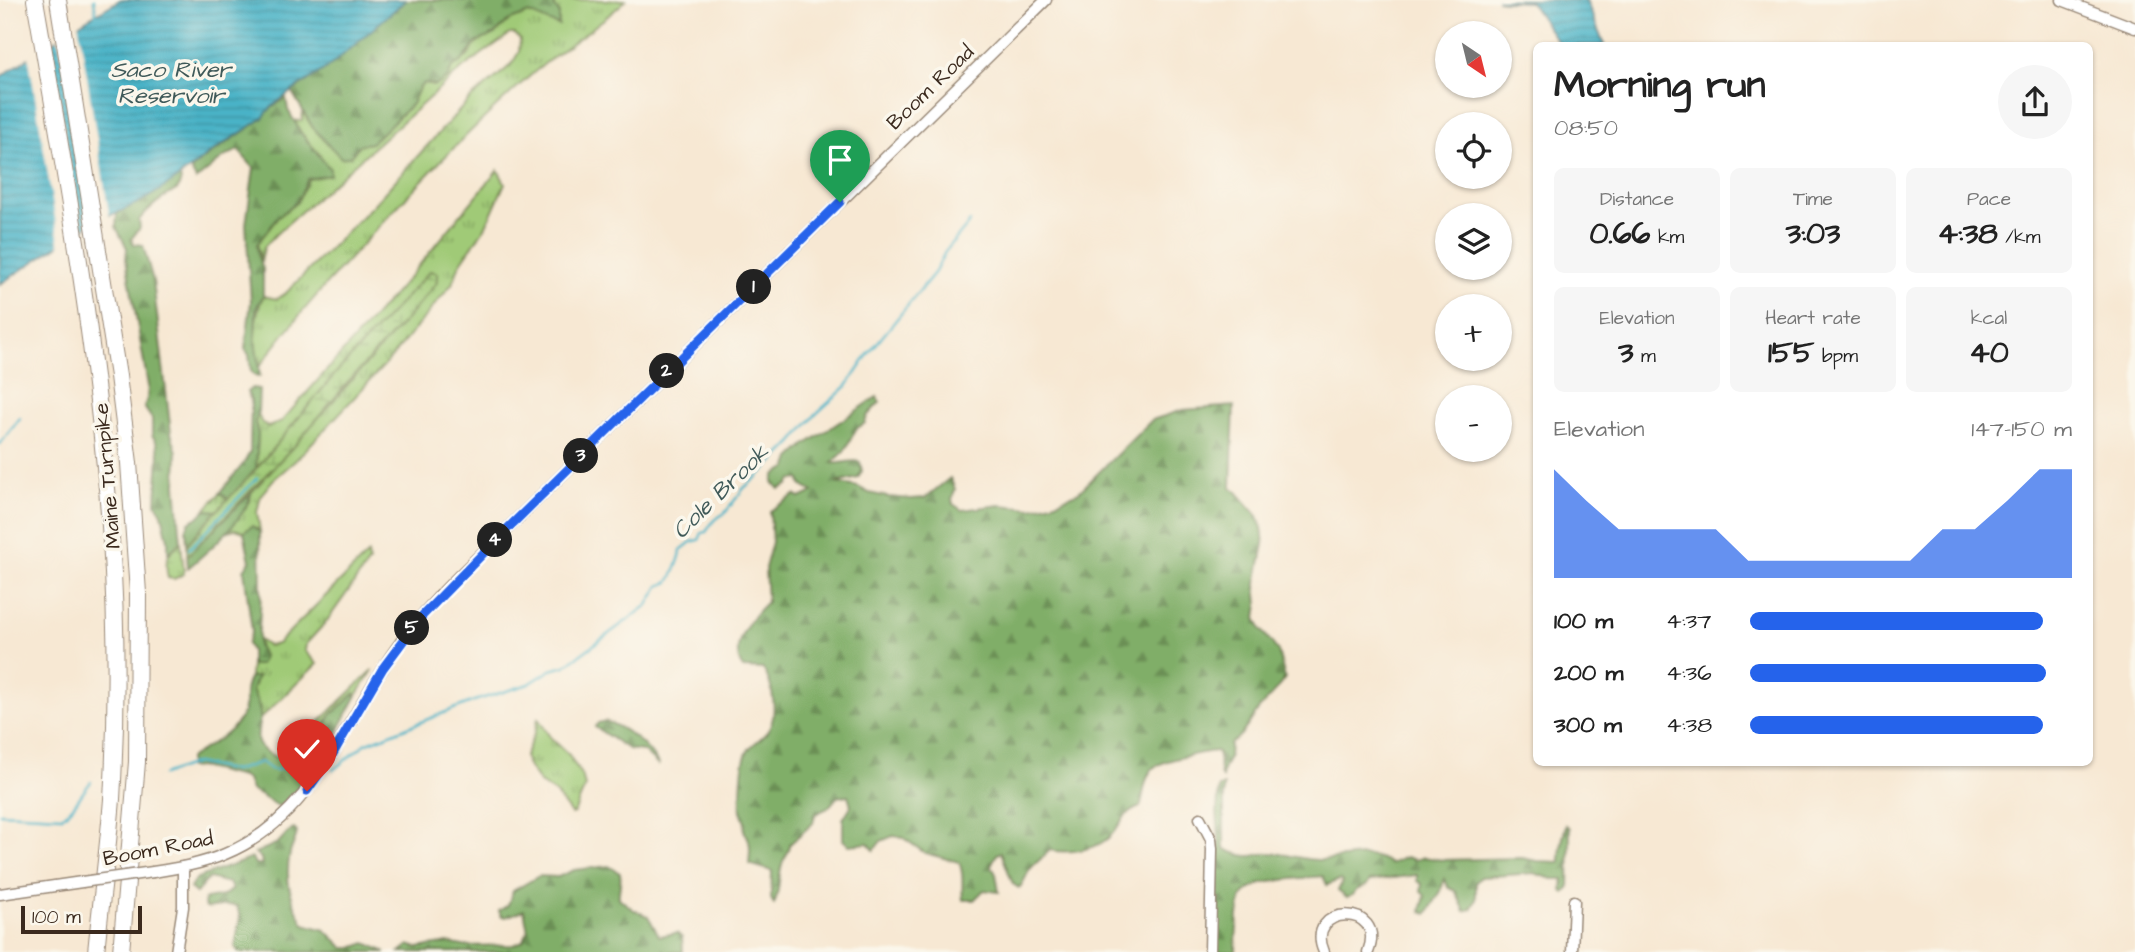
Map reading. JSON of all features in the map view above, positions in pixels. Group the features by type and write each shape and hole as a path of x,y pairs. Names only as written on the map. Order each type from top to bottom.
{"highway":[{"name":"Maine Turnpike","path":"35,0 77,256 99,420 111,539 115,627 112,799 96,952"},
{"name":"Maine Turnpike","path":"58,0 129,463 138,593 137,762 121,952"}],"street":[{"name":"Boom Road","path":"0,894 153,872 208,861 235,850 264,833 283,817 325,766 383,668 421,617 515,521 1046,0"},
{"path":"2062,0 2135,28"},
{"path":"1200,818 1211,839 1212,849 1210,952"},
{"path":"176,952 183,907 183,867"},
{"path":"1572,952 1574,901"},
{"path":"1324,952 1320,941 1325,925 1339,915 1348,914 1363,920 1368,927 1371,943 1368,952"}],"green space":[{"path":"406,0 556,0 554,7 559,13 559,25 529,13 508,21 495,34 477,42 461,62 452,67 448,77 437,85 424,83 412,104 371,143 359,145 351,156 341,158 313,128 292,92 335,61"},
{"path":"556,0 626,0 542,66 462,140 326,285 260,366 255,331 263,296 277,299 286,293 372,206 469,100 511,65 519,52 520,39 515,34 510,34 464,67 276,234 264,247 261,262 257,244 279,216 297,202 308,179 316,176 320,155 301,133 295,121 302,120 303,112 313,128 351,156 359,145 371,143 412,104 419,88 425,82 433,86 448,77 452,67 468,56 477,42 495,34 508,21 529,13 558,25 559,13 554,7"},
{"path":"286,98 288,110 301,133 330,169 330,175 308,179 297,202 279,216 257,244 263,269 263,296 256,311 255,339 260,376 257,377 251,372 249,355 245,349 251,302 246,224 254,168 238,150 224,157 196,180 191,170"},
{"path":"498,170 505,183 485,228 460,264 452,284 390,359 261,495 257,512 260,531 252,526 244,532 235,529 228,531 250,500 251,493 437,282 335,374 256,469 258,434 255,422 258,413 261,422 268,427 281,422 411,275"},
{"path":"179,176 181,180 178,189 143,215 139,220 140,228 131,239 134,244 143,245 153,281 171,433 177,452 176,485 181,542 168,553 162,514 156,503 159,454 152,435 152,419 144,407 148,386 126,259 127,248 116,227 117,214"},
{"path":"430,271 437,273 437,282 409,316 295,445 187,556 187,545 202,527 256,469 335,374"},
{"path":"252,388 259,389 255,422 258,434 256,469 226,502 226,497 220,493 250,452 251,401 247,392"},
{"path":"877,397 880,402 867,416 865,423 856,429 844,452 832,463 860,462 862,471 858,478 836,483 858,487 869,493 911,499 925,498 950,478 955,489 953,504 962,510 1000,505 1032,508 1056,502 1079,492 1152,420 1183,410 1234,406 1231,487 1258,516 1262,528 1264,544 1256,584 1256,618 1278,651 1285,678 1243,732 1230,744 1222,778 1217,751 1183,757 1157,766 1147,777 1140,807 1127,815 1107,839 1084,849 1050,850 1030,869 1019,888 1013,884 1001,852 991,865 996,874 999,892 984,890 974,900 963,900 959,862 925,853 902,837 893,836 881,841 874,850 868,843 849,845 843,840 843,819 851,806 848,795 837,797 828,808 815,814 813,823 790,844 782,864 774,904 771,899 772,871 749,864 749,843 741,811 745,759 749,749 771,725 773,700 770,683 763,669 743,668 738,650 743,632 767,602 765,568 772,542 770,511 795,495 800,498 813,492 801,485 800,479 791,480 788,485 779,489 773,482 775,475 788,467 791,458 805,445"},
{"path":"220,493 226,497 226,502 218,511 205,510"},
{"path":"251,493 248,503 234,523 188,568 187,556"},
{"path":"205,510 218,511 187,545 186,530 189,522"},
{"path":"252,526 260,531 258,646 264,657 260,665 251,665 251,651 247,644 252,631 244,570 250,561 244,532"},
{"path":"181,542 184,574 174,579 168,578 168,558"},
{"path":"368,554 369,562 326,622 306,644 305,651 317,664 259,720 259,707 252,690 257,677 250,677 251,665 260,665 259,640 268,646 277,644"},
{"path":"373,670 356,697 355,694 331,715 323,728 329,741 338,731 306,780 291,767 298,757 307,755 309,742 296,753 287,753"},
{"path":"250,677 257,677 252,690 260,709 257,736 262,749 276,757 296,753 309,742 312,743 313,750 298,758 291,767 298,770 306,780 280,807 251,790 247,780 242,777 200,767 189,768 189,758 219,739 238,722 244,710 246,687"},
{"path":"355,693 356,697 338,731 329,741 325,740 323,728 331,715"},
{"path":"538,718 550,737 569,755 583,778 585,787 574,813 571,814 556,794 540,783 528,766 525,756"},
{"path":"605,721 636,739 659,766 643,751 628,749 595,727"},
{"path":"1224,786 1224,849 1237,854 1247,856 1272,853 1320,860 1365,856 1382,859 1390,864 1406,857 1415,860 1424,857 1442,860 1522,858 1560,862 1566,825 1570,828 1569,889 1564,893 1562,891 1564,879 1552,879 1534,873 1481,877 1476,882 1476,900 1471,909 1465,911 1455,890 1448,886 1444,879 1441,891 1427,914 1421,911 1425,896 1421,891 1422,884 1417,881 1417,875 1370,881 1347,898 1338,891 1342,882 1340,880 1327,885 1323,876 1282,880 1260,884 1245,893 1240,904 1236,952 1215,952 1219,839 1217,811 1219,787"},
{"path":"294,829 297,832 288,863 288,881 295,907 304,924 325,930 344,948 366,943 386,952 239,952 235,947 240,917 237,906 206,908 204,905 205,899 223,896 232,889 229,883 209,878 196,893 190,888 197,878 252,858 255,864 262,864 261,858 255,853 278,843"},
{"path":"609,866 620,873 619,898 634,910 648,916 659,936 677,933 682,938 683,952 400,952 409,945 418,948 448,943 463,946 514,945 523,941 528,931 524,910 506,917 501,916 499,911 508,905 513,891 539,876 558,877 574,870"}],"water":[{"name":"Saco River Reservoir","path":"120,0 406,0 332,64 276,104 263,118 178,178 140,202 99,219 0,284 0,77"},
{"path":"1497,0 1586,0 1603,42 1558,42 1530,2"}],"pier":[{"path":"78,21 110,220 101,223 57,35"},
{"path":"49,40 82,235 60,248 28,54"}],"waterway":[{"path":"94,0 96,14"},
{"name":"Cole Brook","path":"333,770 365,744 474,701 529,684 551,670 565,666 648,605 659,586 669,582 681,550 691,542 699,540 702,533 725,513 744,488 847,386 869,353 935,272 945,252 970,222"},
{"path":"0,444 20,418"},
{"path":"189,549 257,478"},
{"name":"Cole Brook","path":"163,775 196,763 234,771 261,762 276,770 311,760 318,761"},
{"name":"Cole Brook","path":"0,813 62,816 91,782"}],"route":[{"path":"307,791 331,757 383,668 421,617 840,202"}]}
